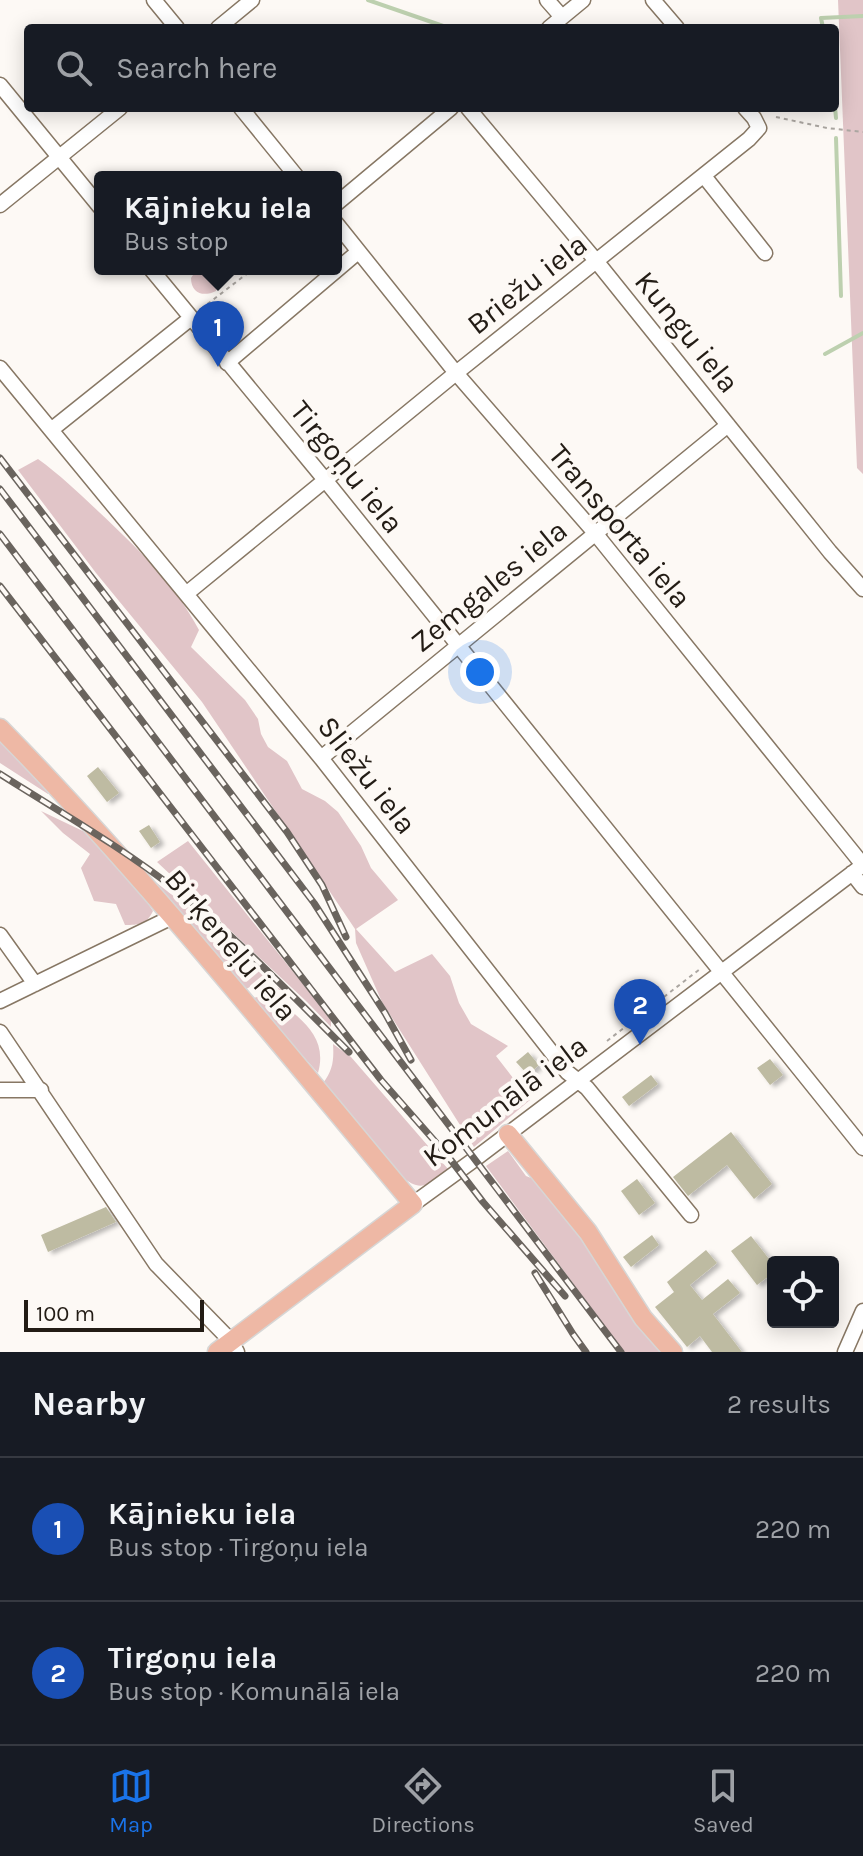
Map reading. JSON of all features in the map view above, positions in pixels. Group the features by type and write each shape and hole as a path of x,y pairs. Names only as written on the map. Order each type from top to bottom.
{"main road":[{"name":"Birķeneļu iela","path":"0,728 172,917 413,1204"},
{"path":"508,1134 588,1232 643,1318 673,1352"},
{"name":"Komunālā iela","path":"229,1348 413,1204"}],"street":[{"path":"154,0 174,24"},
{"path":"223,24 252,0"},
{"path":"547,0 562,17"},
{"path":"554,24 583,0"},
{"path":"653,0 674,24"},
{"path":"0,85 94,200"},
{"path":"0,205 115,112"},
{"path":"244,112 289,171"},
{"path":"342,199 446,112"},
{"name":"Kungu iela","path":"471,112 863,589"},
{"name":"Briežu iela","path":"186,594 749,139 759,128 749,112"},
{"path":"704,176 765,253"},
{"name":"Transporta iela","path":"342,231 456,373 595,533 859,868 863,887"},
{"path":"342,266 358,252"},
{"name":"Tirgoņu iela","path":"160,275 227,363 326,481 863,1148"},
{"path":"227,363 331,275"},
{"path":"51,430 191,318"},
{"name":"Sliežu iela","path":"0,368 321,758 567,1072 587,1088 691,1215"},
{"name":"Zemgales iela","path":"321,758 728,425"},
{"name":"Komunālā iela","path":"413,1204 859,868"},
{"path":"0,1001 172,917"},
{"path":"0,935 35,984"},
{"path":"0,1032 156,1264 229,1348"},
{"path":"0,1090 41,1090"},
{"path":"845,1352 863,1311"}],"path":[{"path":"776,117 863,132"},
{"path":"191,318 245,275"}],"shaded area":[{"path":"838,0 863,0 863,474 857,468"},
{"path":"193,275 218,275 220,279 216,291 203,294 193,288"},
{"path":"38,459 113,525 167,582 199,630 191,647 245,700 258,719 268,747 287,761 302,789 338,812 361,846 371,868 398,900 356,929 395,972 432,954 450,976 459,1003 471,1024 508,1046 496,1056 530,1100 474,1147 382,1002 356,943 355,929 202,702 96,573 18,470"},
{"path":"0,736 49,788 48,794 0,763"},
{"path":"41,811 87,833 139,890 153,911 148,919 125,925 116,904 94,901 81,868 90,854"},
{"path":"188,841 331,1019 331,1027 157,862"},
{"path":"135,866 221,933 270,983 282,990 252,986 244,990"},
{"path":"271,994 315,1037 320,1059 318,1073 253,998"},
{"path":"333,1044 351,1057 448,1169 438,1178 420,1186 406,1180 354,1123 323,1083 332,1065"},
{"path":"508,1151 526,1176 536,1180 592,1250 665,1352 624,1352 486,1166"}],"building":[{"path":"98,767 119,793 107,802 87,776"},
{"path":"149,825 160,842 151,848 139,831"},
{"path":"528,1052 539,1065 528,1075 516,1062"},
{"path":"770,1059 783,1075 770,1085 757,1068"},
{"path":"651,1075 658,1084 629,1106 622,1097"},
{"path":"731,1132 772,1184 754,1199 727,1165 688,1196 673,1177"},
{"path":"637,1179 655,1203 639,1215 621,1191"},
{"path":"106,1207 116,1222 48,1252 41,1235"},
{"path":"652,1235 659,1245 631,1267 623,1257"},
{"path":"751,1236 767,1256 767,1278 757,1285 731,1251"},
{"path":"706,1250 717,1263 690,1285 702,1300 728,1279 740,1293 713,1314 742,1352 712,1352 700,1336 687,1347 655,1307 674,1292 667,1282"}],"waterway":[{"path":"368,0 437,24"},
{"path":"822,24 821,18 863,16"},
{"path":"835,112 836,118"},
{"path":"836,138 841,296"},
{"path":"825,354 863,333"}],"railway":[{"path":"0,458 287,832 322,885 346,937"},
{"path":"0,489 314,903 385,1013 411,1060"},
{"path":"0,534 621,1352"},
{"path":"0,586 381,1080 565,1296"},
{"path":"0,774 114,845 202,910 349,1052"},
{"path":"535,1273 586,1352"}],"place":[{"name":"Kājnieku iela","path":"218,367"},
{"name":"Tirgoņu iela","path":"640,1045"}]}
